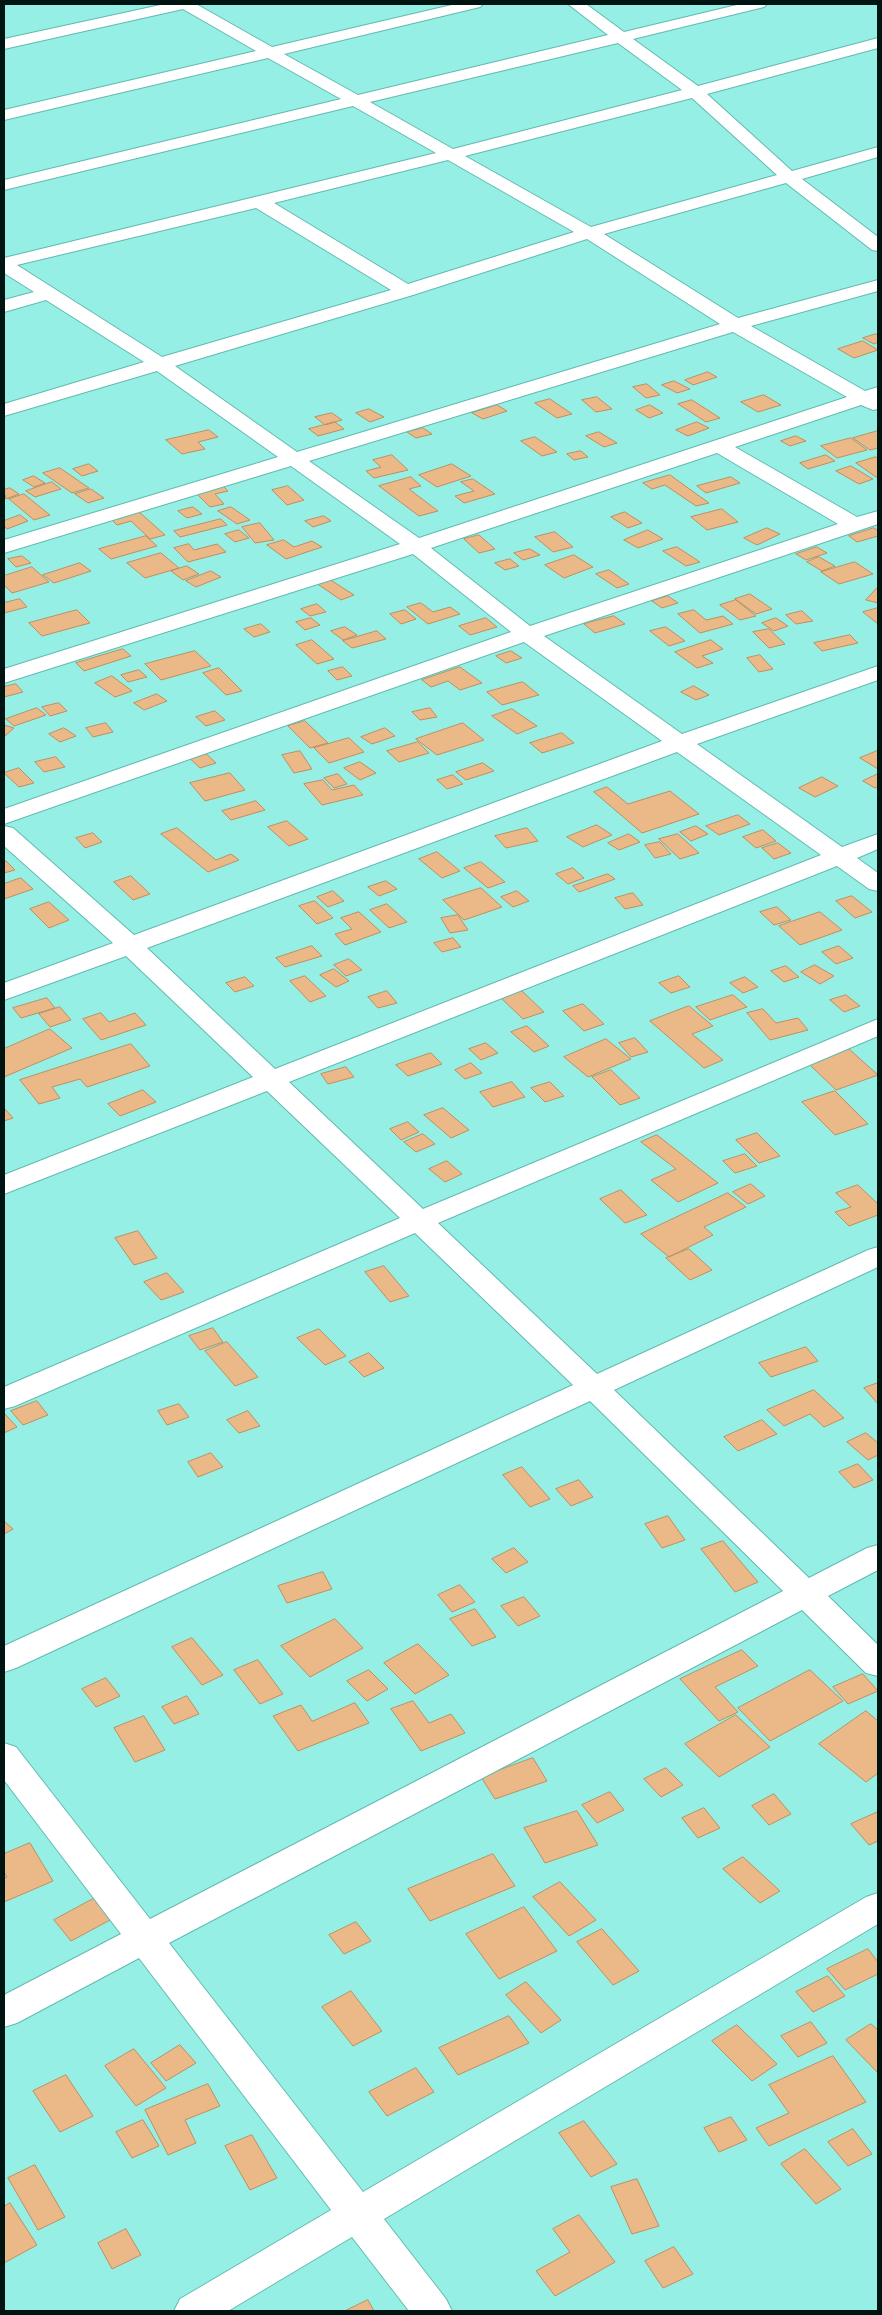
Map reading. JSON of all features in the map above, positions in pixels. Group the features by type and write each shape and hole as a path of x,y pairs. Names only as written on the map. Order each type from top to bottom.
{"street":[{"path":"4,44 185,4 589,233 735,325 873,399"},
{"path":"423,4 437,12"},
{"path":"4,115 474,4"},
{"path":"576,4 696,93 788,176 878,246"},
{"path":"4,185 759,4"},
{"path":"4,264 452,156 696,93 878,43"},
{"path":"4,410 406,291 589,233 878,152"},
{"path":"259,202 406,291"},
{"path":"4,264 160,364 294,459 416,546 527,634 878,884"},
{"path":"4,547 735,325 878,285"},
{"path":"4,306 50,294"},
{"path":"4,676 416,546 719,446 873,399"},
{"path":"719,446 855,525"},
{"path":"4,817 527,634 878,517"},
{"path":"4,992 679,743 878,673"},
{"path":"4,833 131,946 594,1388 878,1664"},
{"path":"4,1185 878,841"},
{"path":"4,1399 418,1221 878,1027"},
{"path":"4,1660 878,1256"},
{"path":"4,2012 878,1556"},
{"path":"4,1756 432,2311"},
{"path":"194,2311 358,2216 878,1907"}],"building":[{"path":"878,335 878,342 874,344 863,338"},
{"path":"863,341 878,350 854,358 838,349"},
{"path":"708,372 717,377 693,385 685,380"},
{"path":"674,381 690,389 677,393 662,385"},
{"path":"647,384 660,395 646,398 633,387"},
{"path":"764,395 781,405 758,412 741,402"},
{"path":"597,397 612,409 596,412 582,400"},
{"path":"550,399 572,414 557,418 535,403"},
{"path":"692,400 720,418 706,422 678,404"},
{"path":"497,405 507,411 483,419 472,413"},
{"path":"650,405 663,413 649,418 636,410"},
{"path":"369,409 384,417 370,422 356,413"},
{"path":"332,413 342,420 325,425 315,417"},
{"path":"335,422 344,429 318,436 309,429"},
{"path":"697,422 709,428 688,436 676,430"},
{"path":"423,428 432,434 416,438 407,432"},
{"path":"209,430 218,437 198,442 205,449 182,454 166,440"},
{"path":"878,431 878,448 870,450 853,438"},
{"path":"599,432 617,443 604,447 586,436"},
{"path":"796,436 806,441 790,446 781,441"},
{"path":"535,437 557,452 542,456 521,441"},
{"path":"851,438 867,450 837,458 821,446"},
{"path":"581,451 588,457 574,460 567,454"},
{"path":"392,455 408,470 374,478 366,471 381,467 373,460"},
{"path":"826,455 835,461 808,469 800,463"},
{"path":"876,457 878,459 878,477 856,463"},
{"path":"89,464 98,471 82,476 73,469"},
{"path":"452,464 471,476 437,487 419,475"},
{"path":"851,466 873,479 859,484 836,471"},
{"path":"60,468 89,488 72,493 43,473"},
{"path":"670,475 709,503 696,506 665,485 652,489 643,483"},
{"path":"34,476 45,483 34,487 23,480"},
{"path":"411,477 421,486 409,489 438,511 419,516 379,486"},
{"path":"731,477 740,483 706,493 697,486"},
{"path":"473,479 495,494 464,503 455,496 474,491 461,482"},
{"path":"52,482 61,489 35,497 26,491"},
{"path":"221,484 228,491 215,494 224,504 210,507 194,491"},
{"path":"288,486 304,500 287,505 272,490"},
{"path":"10,488 19,494 6,499 4,490"},
{"path":"91,489 104,498 88,503 75,494"},
{"path":"24,494 50,515 34,520 9,499"},
{"path":"193,507 202,514 187,518 178,511"},
{"path":"231,507 250,520 237,524 218,511"},
{"path":"722,509 738,522 707,530 691,517"},
{"path":"138,511 165,535 150,539 131,521 117,525 110,518"},
{"path":"625,512 642,523 628,528 611,517"},
{"path":"20,515 28,521 7,529 4,526 4,521"},
{"path":"324,516 331,521 313,527 305,521"},
{"path":"221,519 227,525 180,537 174,531"},
{"path":"260,523 274,540 255,543 242,527"},
{"path":"767,528 780,534 757,545 744,538"},
{"path":"874,528 878,531 878,536 857,542 849,536"},
{"path":"239,530 249,538 235,542 225,534"},
{"path":"648,530 663,539 638,548 624,540"},
{"path":"555,532 573,547 553,552 535,537"},
{"path":"479,535 495,549 479,553 464,539"},
{"path":"146,536 157,546 111,559 99,549"},
{"path":"284,540 294,547 312,541 322,547 286,559 267,545"},
{"path":"189,544 194,550 217,544 226,552 188,562 174,548"},
{"path":"677,547 700,562 686,566 663,551"},
{"path":"817,547 827,553 806,560 796,554"},
{"path":"530,549 540,555 523,560 514,553"},
{"path":"161,553 179,568 145,578 127,563"},
{"path":"574,555 593,567 564,578 545,565"},
{"path":"22,556 31,563 16,567 8,559"},
{"path":"819,557 835,566 822,571 807,562"},
{"path":"510,559 519,566 505,570 495,563"},
{"path":"855,562 873,574 839,584 821,572"},
{"path":"80,563 91,571 54,583 43,575"},
{"path":"187,566 199,574 183,580 171,571"},
{"path":"32,567 49,582 12,593 4,585 4,576"},
{"path":"609,570 629,584 617,588 596,574"},
{"path":"211,571 221,577 196,587 186,581"},
{"path":"329,579 354,595 341,600 316,583"},
{"path":"878,587 878,603 866,600"},
{"path":"750,594 772,609 756,614 735,599"},
{"path":"668,596 678,603 662,608 652,601"},
{"path":"20,599 27,607 4,613 4,603"},
{"path":"736,600 756,616 740,620 720,605"},
{"path":"421,603 433,612 450,607 460,614 428,624 407,607"},
{"path":"317,604 326,612 310,616 301,609"},
{"path":"878,608 878,624 863,612"},
{"path":"77,610 90,623 42,636 29,623"},
{"path":"405,610 416,619 401,624 390,614"},
{"path":"694,610 706,620 723,616 733,624 700,633 678,614"},
{"path":"802,611 813,621 796,624 786,615"},
{"path":"614,616 625,624 595,633 584,624"},
{"path":"311,618 320,625 305,630 296,622"},
{"path":"486,618 497,627 470,635 459,626"},
{"path":"776,618 788,626 774,631 762,623"},
{"path":"261,624 270,632 254,637 244,629"},
{"path":"345,627 357,635 343,640 331,631"},
{"path":"666,627 685,641 669,646 650,631"},
{"path":"769,629 785,644 769,648 753,632"},
{"path":"377,631 386,639 352,648 343,641"},
{"path":"850,635 858,643 822,651 814,643"},
{"path":"312,640 334,659 317,664 296,645"},
{"path":"711,640 723,649 702,656 713,663 697,668 675,652"},
{"path":"123,649 131,656 84,671 76,663"},
{"path":"195,651 211,666 161,680 145,664"},
{"path":"511,651 522,658 506,663 496,656"},
{"path":"760,655 773,669 759,672 747,658"},
{"path":"343,667 352,676 337,680 328,671"},
{"path":"460,667 482,683 460,690 448,681 431,687 422,680"},
{"path":"219,668 242,691 226,695 203,673"},
{"path":"139,670 147,677 128,682 121,675"},
{"path":"112,676 132,691 115,697 95,683"},
{"path":"523,682 539,695 502,705 487,692"},
{"path":"16,684 23,692 4,697 4,687"},
{"path":"694,686 709,695 696,700 681,692"},
{"path":"157,694 167,701 144,710 134,703"},
{"path":"59,703 67,711 50,716 42,707"},
{"path":"37,708 46,715 14,726 6,719"},
{"path":"430,708 437,717 420,720 412,712"},
{"path":"512,709 537,726 517,734 492,716"},
{"path":"215,711 225,720 206,726 196,717"},
{"path":"305,721 328,743 310,748 288,726"},
{"path":"106,723 113,732 93,737 86,728"},
{"path":"463,723 484,740 437,755 416,739"},
{"path":"4,725 14,728 4,737"},
{"path":"64,728 76,736 60,742 49,734"},
{"path":"385,728 395,736 372,744 361,737"},
{"path":"562,733 574,743 542,753 530,743"},
{"path":"349,738 364,752 329,763 314,748"},
{"path":"418,742 429,753 399,762 387,751"},
{"path":"200,748 216,763 200,768 184,753"},
{"path":"300,751 312,769 294,773 282,755"},
{"path":"877,751 878,769 860,758"},
{"path":"56,757 65,767 44,772 35,762"},
{"path":"360,762 376,773 360,780 344,768"},
{"path":"483,763 494,771 466,780 456,772"},
{"path":"19,768 34,783 19,787 4,773"},
{"path":"230,773 245,790 205,801 190,783"},
{"path":"338,774 347,784 334,788 324,778"},
{"path":"878,774 878,787 875,788 863,781"},
{"path":"453,775 463,784 447,789 437,780"},
{"path":"822,777 838,786 815,797 799,788"},
{"path":"323,780 332,790 354,785 363,795 322,805 304,784"},
{"path":"607,787 628,804 670,791 699,814 642,833 594,792"},
{"path":"256,801 265,810 231,820 222,811"},
{"path":"738,815 750,824 719,835 706,826"},
{"path":"287,821 308,839 289,846 268,827"},
{"path":"597,825 612,835 583,847 567,837"},
{"path":"696,826 708,834 691,841 680,832"},
{"path":"177,828 216,860 231,854 239,860 208,872 161,834"},
{"path":"527,828 538,841 506,848 495,836"},
{"path":"763,830 776,841 756,848 743,837"},
{"path":"93,833 102,842 85,848 76,838"},
{"path":"629,834 640,842 619,850 608,843"},
{"path":"678,834 699,853 680,859 659,839"},
{"path":"660,842 671,854 655,858 645,845"},
{"path":"778,843 791,853 774,859 762,848"},
{"path":"437,852 460,871 442,878 419,859"},
{"path":"4,861 6,861 15,870 4,873"},
{"path":"481,862 505,882 488,888 464,868"},
{"path":"573,868 584,878 568,884 556,874"},
{"path":"608,874 615,879 579,892 573,886"},
{"path":"131,876 150,894 133,900 114,882"},
{"path":"21,878 33,889 4,899 4,884"},
{"path":"386,881 397,889 379,896 368,887"},
{"path":"481,888 502,907 464,920 443,900"},
{"path":"333,891 344,901 328,907 317,897"},
{"path":"517,891 529,901 513,907 501,897"},
{"path":"633,893 643,905 625,909 615,898"},
{"path":"852,896 872,912 855,918 836,901"},
{"path":"315,901 333,918 317,924 299,906"},
{"path":"49,902 69,920 49,928 30,909"},
{"path":"387,904 407,922 389,928 370,910"},
{"path":"777,907 791,920 774,925 760,912"},
{"path":"359,912 381,932 345,945 335,934 352,929 341,918"},
{"path":"820,912 842,930 800,945 779,926"},
{"path":"458,915 468,930 450,933 441,918"},
{"path":"453,938 461,947 442,952 434,943"},
{"path":"312,946 322,956 285,967 276,958"},
{"path":"839,946 853,958 836,964 822,952"},
{"path":"349,959 362,970 346,976 334,965"},
{"path":"815,965 834,976 820,984 801,972"},
{"path":"786,966 799,977 784,982 771,971"},
{"path":"334,969 349,981 336,987 320,975"},
{"path":"305,976 326,996 310,1002 290,981"},
{"path":"679,976 690,987 671,993 659,983"},
{"path":"245,977 254,986 235,992 226,983"},
{"path":"745,977 758,987 743,993 730,983"},
{"path":"387,991 397,1003 378,1008 368,997"},
{"path":"522,991 544,1012 523,1019 501,998"},
{"path":"733,995 747,1007 710,1020 696,1007"},
{"path":"846,995 860,1006 844,1012 830,1000"},
{"path":"47,998 55,1008 21,1018 13,1008"},
{"path":"583,1004 604,1024 584,1031 563,1011"},
{"path":"689,1006 713,1026 692,1034 723,1060 704,1068 650,1021"},
{"path":"60,1007 71,1020 50,1027 39,1014"},
{"path":"763,1009 776,1023 798,1018 808,1030 770,1040 747,1013"},
{"path":"101,1013 109,1022 135,1013 146,1025 101,1040 83,1019"},
{"path":"527,1026 549,1046 534,1052 511,1032"},
{"path":"50,1029 72,1048 4,1077 4,1049"},
{"path":"635,1038 648,1052 631,1057 619,1043"},
{"path":"606,1039 631,1059 588,1077 564,1057"},
{"path":"486,1043 498,1053 481,1060 469,1049"},
{"path":"131,1044 150,1066 87,1087 80,1079 52,1087 60,1098 39,1104 20,1080"},
{"path":"849,1049 878,1075 836,1090 808,1063"},
{"path":"431,1053 442,1064 408,1076 396,1065"},
{"path":"471,1063 482,1073 465,1079 455,1070"},
{"path":"346,1067 354,1077 328,1084 321,1074"},
{"path":"611,1070 640,1098 620,1105 592,1077"},
{"path":"512,1082 525,1097 493,1107 480,1092"},
{"path":"550,1082 564,1096 545,1102 531,1088"},
{"path":"143,1090 156,1102 120,1116 108,1104"},
{"path":"835,1091 868,1124 835,1135 802,1102"},
{"path":"4,1108 13,1118 4,1121"},
{"path":"443,1108 469,1130 451,1138 424,1115"},
{"path":"408,1122 419,1132 401,1140 390,1129"},
{"path":"757,1133 780,1156 759,1163 736,1140"},
{"path":"423,1134 435,1144 416,1152 404,1142"},
{"path":"657,1135 718,1183 678,1202 651,1180 676,1169 641,1142"},
{"path":"745,1154 757,1166 735,1173 723,1161"},
{"path":"447,1161 462,1174 445,1182 429,1169"},
{"path":"751,1184 765,1196 748,1204 733,1192"},
{"path":"858,1185 878,1204 878,1215 849,1226 835,1212 851,1207 836,1193"},
{"path":"621,1190 647,1215 625,1223 600,1199"},
{"path":"728,1193 746,1207 704,1227 713,1235 669,1257 641,1234"},
{"path":"138,1231 157,1258 134,1265 115,1238"},
{"path":"689,1249 712,1270 690,1280 666,1258"},
{"path":"384,1266 409,1296 390,1302 365,1272"},
{"path":"167,1273 184,1292 161,1300 144,1282"},
{"path":"213,1328 223,1342 200,1350 189,1336"},
{"path":"319,1329 346,1356 325,1365 297,1338"},
{"path":"227,1342 258,1377 235,1386 205,1351"},
{"path":"806,1347 818,1361 771,1377 759,1363"},
{"path":"369,1353 384,1368 364,1377 349,1362"},
{"path":"878,1383 878,1404 864,1388"},
{"path":"814,1390 844,1418 824,1427 810,1414 784,1426 767,1410"},
{"path":"37,1401 48,1415 23,1425 11,1411"},
{"path":"179,1404 189,1417 167,1425 158,1411"},
{"path":"248,1411 260,1426 239,1433 227,1420"},
{"path":"4,1413 17,1427 4,1433"},
{"path":"762,1420 777,1434 738,1451 724,1437"},
{"path":"866,1433 878,1443 878,1455 868,1460 847,1442"},
{"path":"211,1453 223,1467 198,1477 188,1462"},
{"path":"858,1464 873,1480 854,1488 839,1472"},
{"path":"522,1467 550,1499 530,1507 503,1475"},
{"path":"579,1480 593,1497 571,1506 556,1489"},
{"path":"668,1516 685,1540 662,1548 645,1524"},
{"path":"4,1521 13,1529 4,1534"},
{"path":"723,1541 758,1582 735,1592 701,1549"},
{"path":"514,1548 528,1562 506,1573 492,1559"},
{"path":"323,1572 332,1589 287,1603 278,1586"},
{"path":"460,1585 475,1602 452,1612 438,1595"},
{"path":"524,1597 540,1616 518,1626 501,1606"},
{"path":"475,1609 496,1637 472,1646 450,1619"},
{"path":"335,1619 363,1648 310,1677 281,1646"},
{"path":"192,1638 223,1675 202,1685 172,1647"},
{"path":"418,1644 449,1675 415,1694 384,1663"},
{"path":"742,1650 758,1666 715,1687 738,1712 719,1721 680,1679"},
{"path":"258,1660 283,1694 260,1704 234,1670"},
{"path":"369,1670 388,1689 367,1701 347,1681"},
{"path":"810,1670 843,1701 770,1741 738,1708"},
{"path":"863,1674 878,1691 848,1704 833,1687"},
{"path":"106,1678 120,1696 96,1707 82,1689"},
{"path":"187,1696 199,1714 174,1724 162,1707"},
{"path":"413,1701 429,1723 451,1714 465,1733 421,1751 391,1709"},
{"path":"355,1703 369,1723 298,1751 273,1716 301,1705 312,1721"},
{"path":"866,1711 878,1721 878,1773 866,1782 819,1744"},
{"path":"736,1715 770,1747 719,1777 685,1744"},
{"path":"144,1716 165,1750 135,1762 114,1728"},
{"path":"533,1758 547,1781 495,1799 481,1777"},
{"path":"666,1768 683,1785 661,1797 644,1779"},
{"path":"610,1792 624,1810 597,1823 582,1805"},
{"path":"774,1794 791,1814 769,1825 752,1806"},
{"path":"704,1808 720,1828 698,1838 682,1818"},
{"path":"577,1811 598,1845 545,1863 524,1828"},
{"path":"878,1812 878,1841 869,1845 851,1824"},
{"path":"30,1843 53,1881 4,1902 4,1878 7,1877 4,1872 4,1854"},
{"path":"493,1854 515,1886 430,1921 408,1889"},
{"path":"743,1857 780,1891 760,1903 723,1869"},
{"path":"560,1882 596,1920 569,1936 533,1897"},
{"path":"95,1898 112,1919 71,1941 54,1920"},
{"path":"524,1907 557,1951 499,1979 466,1934"},
{"path":"356,1922 371,1941 344,1954 329,1935"},
{"path":"602,1929 639,1971 613,1985 577,1942"},
{"path":"868,1949 878,1962 878,1974 845,1990 827,1969"},
{"path":"828,1976 845,1996 813,2012 796,1992"},
{"path":"526,1982 561,2020 541,2033 506,1995"},
{"path":"351,1991 382,2031 353,2046 322,2007"},
{"path":"509,2016 529,2043 458,2075 439,2048"},
{"path":"811,2022 827,2043 798,2057 781,2036"},
{"path":"871,2024 878,2030 878,2073 846,2040"},
{"path":"737,2025 777,2064 752,2081 712,2041"},
{"path":"180,2045 196,2063 166,2081 151,2063"},
{"path":"134,2049 166,2088 136,2106 105,2066"},
{"path":"833,2056 866,2102 769,2146 756,2128 789,2113 769,2085"},
{"path":"416,2068 434,2092 387,2116 369,2092"},
{"path":"66,2075 93,2116 60,2132 33,2091"},
{"path":"208,2084 220,2106 185,2120 196,2143 168,2155 145,2110"},
{"path":"731,2117 747,2140 719,2152 704,2128"},
{"path":"143,2120 159,2146 132,2158 116,2132"},
{"path":"584,2121 617,2164 591,2177 559,2133"},
{"path":"853,2129 872,2154 848,2166 828,2142"},
{"path":"252,2135 277,2178 250,2190 225,2146"},
{"path":"805,2149 841,2189 816,2204 781,2164"},
{"path":"35,2165 65,2217 38,2230 8,2178"},
{"path":"637,2179 659,2226 632,2234 611,2187"},
{"path":"10,2203 37,2245 4,2263 4,2207"},
{"path":"579,2215 615,2262 555,2296 536,2271 570,2252 553,2229"},
{"path":"126,2229 141,2255 112,2269 98,2243"},
{"path":"674,2247 693,2274 663,2288 645,2261"},
{"path":"368,2300 374,2311 345,2311"}]}
